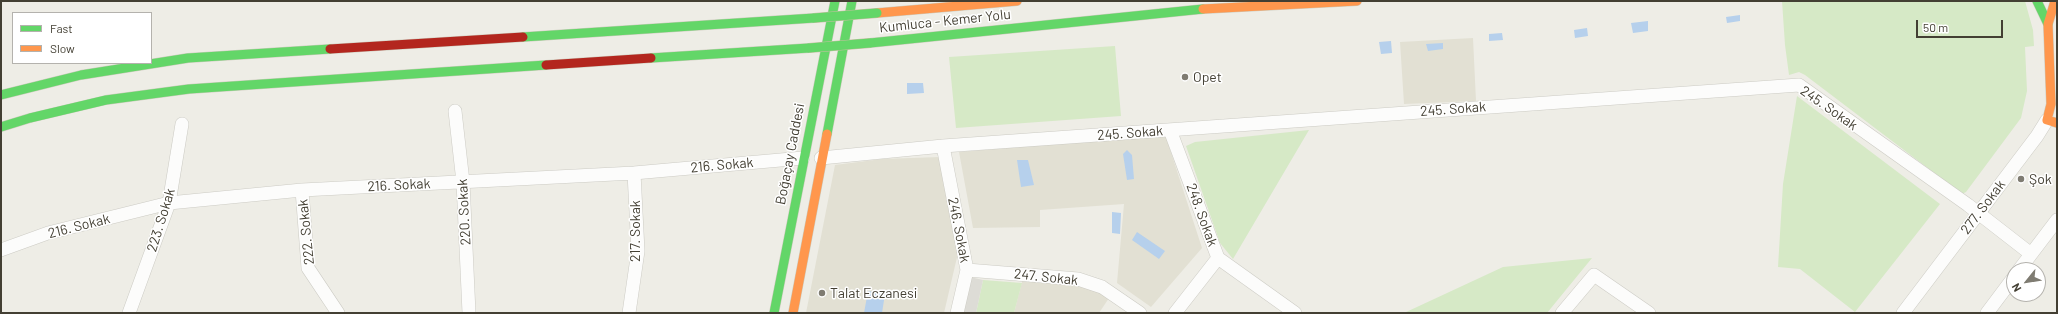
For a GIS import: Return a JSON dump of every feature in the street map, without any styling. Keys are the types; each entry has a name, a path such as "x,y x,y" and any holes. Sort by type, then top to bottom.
{"main road":[{"name":"Boğaçay Caddesi","path":"774,313 803,158 835,1"},
{"path":"793,313 821,158 852,1"},
{"name":"Kumluca - Kemer Yolu","path":"152,64 188,58 814,18 1017,1"},
{"name":"Kumluca - Kemer Yolu","path":"1,127 30,118 106,100 189,89 809,48 1227,6 1357,1"},
{"path":"2037,1 2048,24"},
{"path":"2048,24 2055,1"},
{"name":"277. Sokak","path":"2048,24 2052,121"},
{"name":"Kumluca - Kemer Yolu","path":"1,95 81,75 150,64"}],"street":[{"name":"245. Sokak","path":"821,158 943,146 1799,85 1979,213 2031,254"},
{"name":"220. Sokak","path":"455,111 463,182 468,313"},
{"name":"277. Sokak","path":"1903,313 2037,136 2052,121"},
{"name":"223. Sokak","path":"129,313 169,203 182,124"},
{"name":"248. Sokak","path":"1170,130 1218,258 1175,313"},
{"name":"246. Sokak","path":"943,146 967,270 957,313"},
{"name":"216. Sokak","path":"1,250 48,233 169,203 302,190 634,173 803,158"},
{"name":"217. Sokak","path":"629,313 638,251 634,173"},
{"name":"222. Sokak","path":"302,190 308,268 338,313"},
{"path":"2025,262 2057,220"},
{"path":"1218,258 1295,313"},
{"name":"247. Sokak","path":"967,270 1078,279 1102,287 1140,313"},
{"path":"1562,313 1594,275 1649,313"},
{"path":"1986,313 2006,287"}],"shaded area":[{"path":"1473,38 1476,101 1404,104 1400,42"},
{"path":"1166,137 1202,248 1151,307 1117,283 1124,204 1040,210 1040,227 973,228 959,152 1078,142"},
{"path":"940,157 958,253 944,313 806,313 835,165 882,159"},
{"path":"970,277 983,280 976,313 960,313"},
{"path":"1023,278 1075,282 1099,290 1109,298 1099,313 1014,313"}],"green space":[{"path":"1782,1 2025,1 2033,30 2034,46 2025,47 2027,91 2021,118 1966,192 1962,194 1805,75 1799,72 1789,75"},
{"path":"1115,46 1121,116 956,128 949,57"},
{"path":"1797,96 1940,204 1855,312 1800,269 1778,267 1783,184"},
{"path":"1309,130 1233,259 1220,243 1186,146 1195,142"},
{"path":"1592,258 1547,313 1404,313 1503,267"},
{"path":"983,280 1022,283 1014,313 976,313"}],"water":[{"path":"1740,15 1740,21 1727,23 1726,17"},
{"path":"1648,21 1648,31 1633,33 1631,23"},
{"path":"1587,28 1588,36 1575,38 1574,30"},
{"path":"1502,33 1503,40 1489,41 1489,34"},
{"path":"1391,41 1392,53 1381,54 1379,42"},
{"path":"1443,43 1443,49 1428,51 1426,44"},
{"path":"907,83 923,83 924,93 907,94"},
{"path":"1127,150 1132,155 1134,179 1127,180 1123,154"},
{"path":"1017,160 1028,160 1034,185 1021,187"},
{"path":"1112,212 1121,213 1120,234 1112,233"},
{"path":"1137,232 1165,251 1159,259 1132,240"},
{"path":"868,291 885,294 882,313 864,313"}],"traffic: fast":[{"path":"774,313 835,1"},
{"path":"827,134 852,1"},
{"path":"2037,1 2048,24"},
{"path":"870,43 1203,9"},
{"path":"814,18 877,13"},
{"path":"523,37 814,18"},
{"path":"809,48 870,43"},
{"path":"651,58 809,48"},
{"path":"152,64 188,58 330,49"},
{"path":"1,95 81,75 150,64"},
{"path":"1,127 30,118 106,100 189,89 546,65"}],"traffic: slow":[{"path":"877,13 1017,1"},
{"path":"1203,9 1357,1"},
{"path":"2055,1 2048,24 2051,104 2047,120 2057,123"},
{"path":"793,313 827,134"}],"traffic: jam":[{"path":"330,49 523,37"},
{"path":"546,65 651,58"}],"place":[{"name":"Opet","path":"1185,77"},
{"name":"Şok","path":"2021,179"},
{"name":"Talat Eczanesi","path":"822,293"}]}
